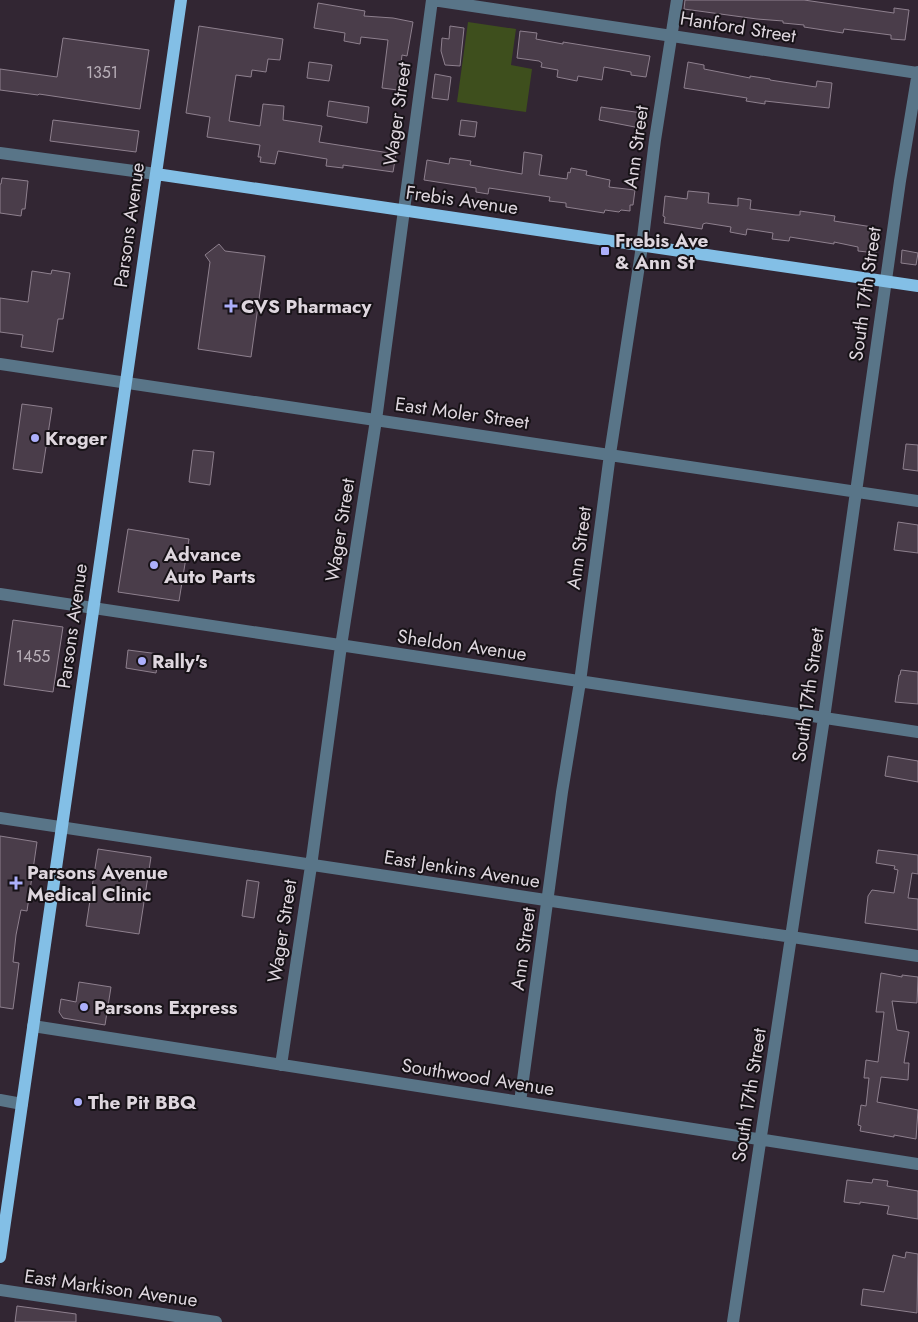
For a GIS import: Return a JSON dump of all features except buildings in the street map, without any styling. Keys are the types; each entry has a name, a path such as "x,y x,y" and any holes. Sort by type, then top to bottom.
{"main road":[{"name":"Parsons Avenue","path":"0,1257 182,0"},
{"name":"Frebis Avenue","path":"156,174 918,286"}],"street":[{"name":"Hanford Street","path":"432,0 918,72"},
{"name":"Wager Street","path":"281,1065 341,646 376,420 432,0"},
{"name":"Ann Street","path":"520,1102 562,792 580,682 610,454 677,0"},
{"name":"South 17th Street","path":"733,1322 792,936 918,72"},
{"name":"Frebis Avenue","path":"0,153 156,174"},
{"name":"East Moler Street","path":"0,364 918,501"},
{"name":"Sheldon Avenue","path":"0,594 918,732"},
{"name":"East Jenkins Avenue","path":"0,818 918,956"},
{"name":"Southwood Avenue","path":"32,1026 761,1138 918,1164"},
{"path":"0,1100 22,1104"},
{"name":"East Markison Avenue","path":"0,1290 216,1322"}],"green space":[{"path":"468,22 516,29 511,65 532,69 526,112 457,102"}],"place":[{"name":"Frebis Ave & Ann St","path":"605,251"},
{"name":"CVS Pharmacy","path":"231,306"},
{"name":"Kroger","path":"35,438"},
{"name":"Advance Auto Parts","path":"154,565"},
{"name":"Rally's","path":"142,661"},
{"name":"Parsons Avenue Medical Clinic","path":"16,883"},
{"name":"Parsons Express","path":"84,1007"},
{"name":"The Pit BBQ","path":"78,1102"}]}
